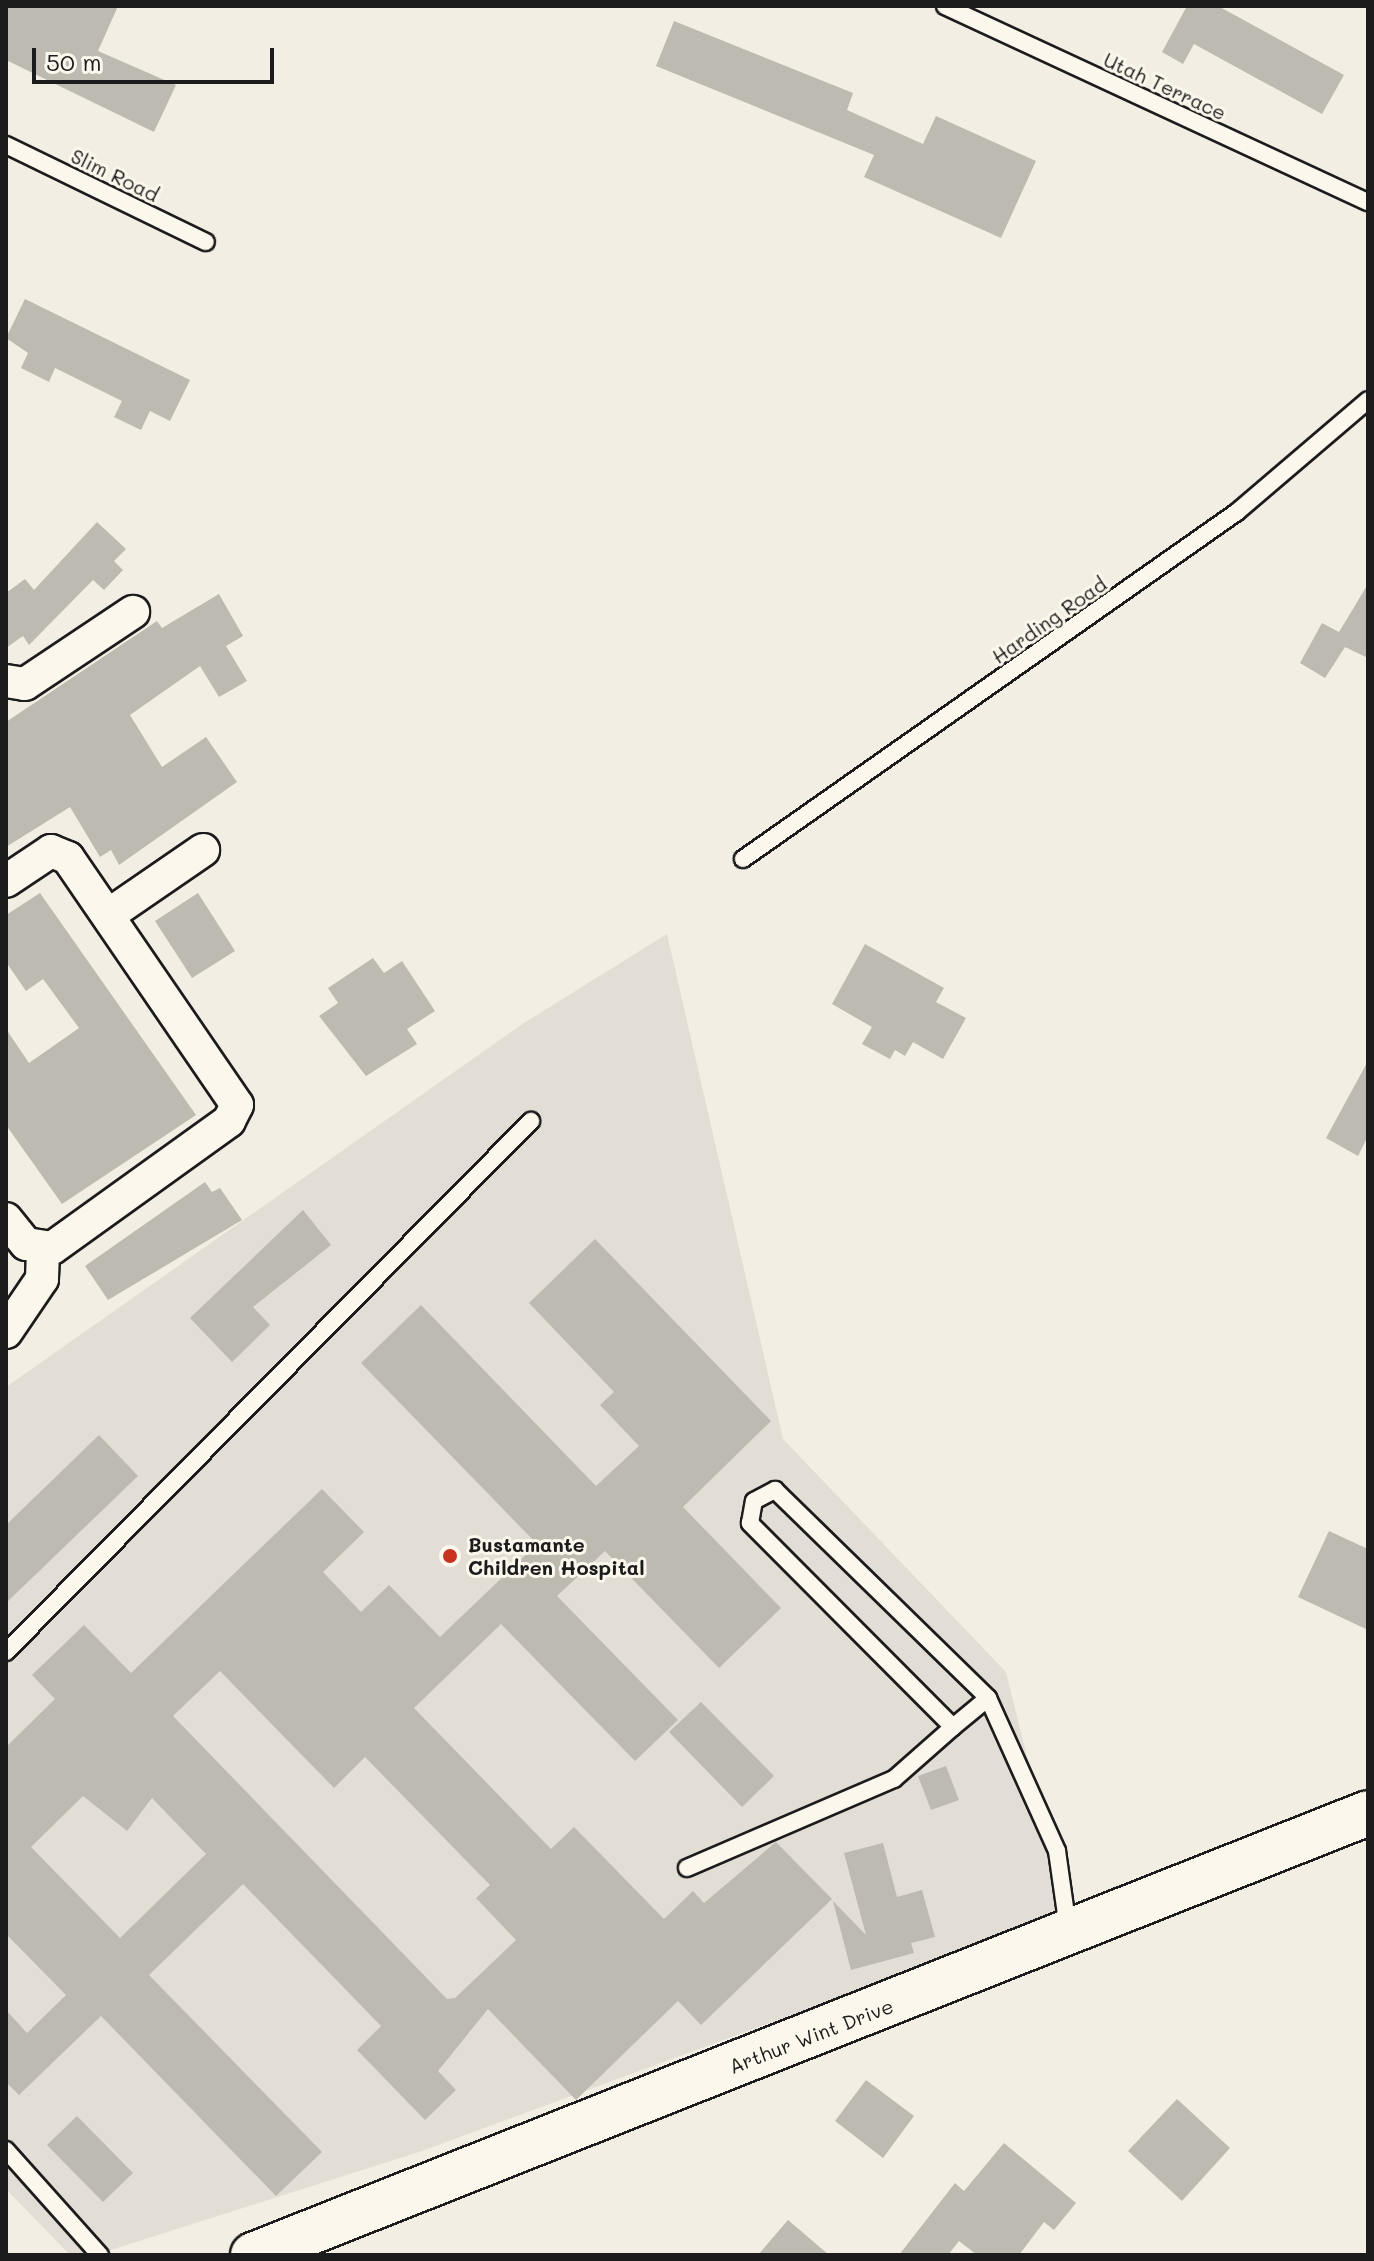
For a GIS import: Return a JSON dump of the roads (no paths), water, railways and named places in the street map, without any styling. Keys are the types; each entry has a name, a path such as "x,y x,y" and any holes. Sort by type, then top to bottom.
{"main road":[{"name":"Arthur Wint Drive","path":"253,2255 307,2247 1368,1813"}],"street":[{"path":"6,681 25,684 133,612"},
{"path":"110,914 203,850"},
{"path":"6,881 58,852 110,914 233,1094 235,1112 43,1250"},
{"path":"6,1219 26,1244 43,1250"},
{"path":"6,1332 42,1279 43,1250"}],"lane":[{"name":"Utah Terrace","path":"945,6 1368,202"},
{"name":"Slim Road","path":"6,145 206,242"},
{"name":"Harding Road","path":"743,859 1237,512 1368,400"},
{"path":"6,1652 531,1121"},
{"path":"953,1727 774,1552 750,1523 754,1501 775,1490 797,1506 988,1698 1057,1851 1066,1914 1043,1945"},
{"path":"687,1868 894,1779 988,1698"},
{"path":"6,2150 100,2255"}],"place":[{"name":"Bustamante Children Hospital","path":"450,1556"}]}
